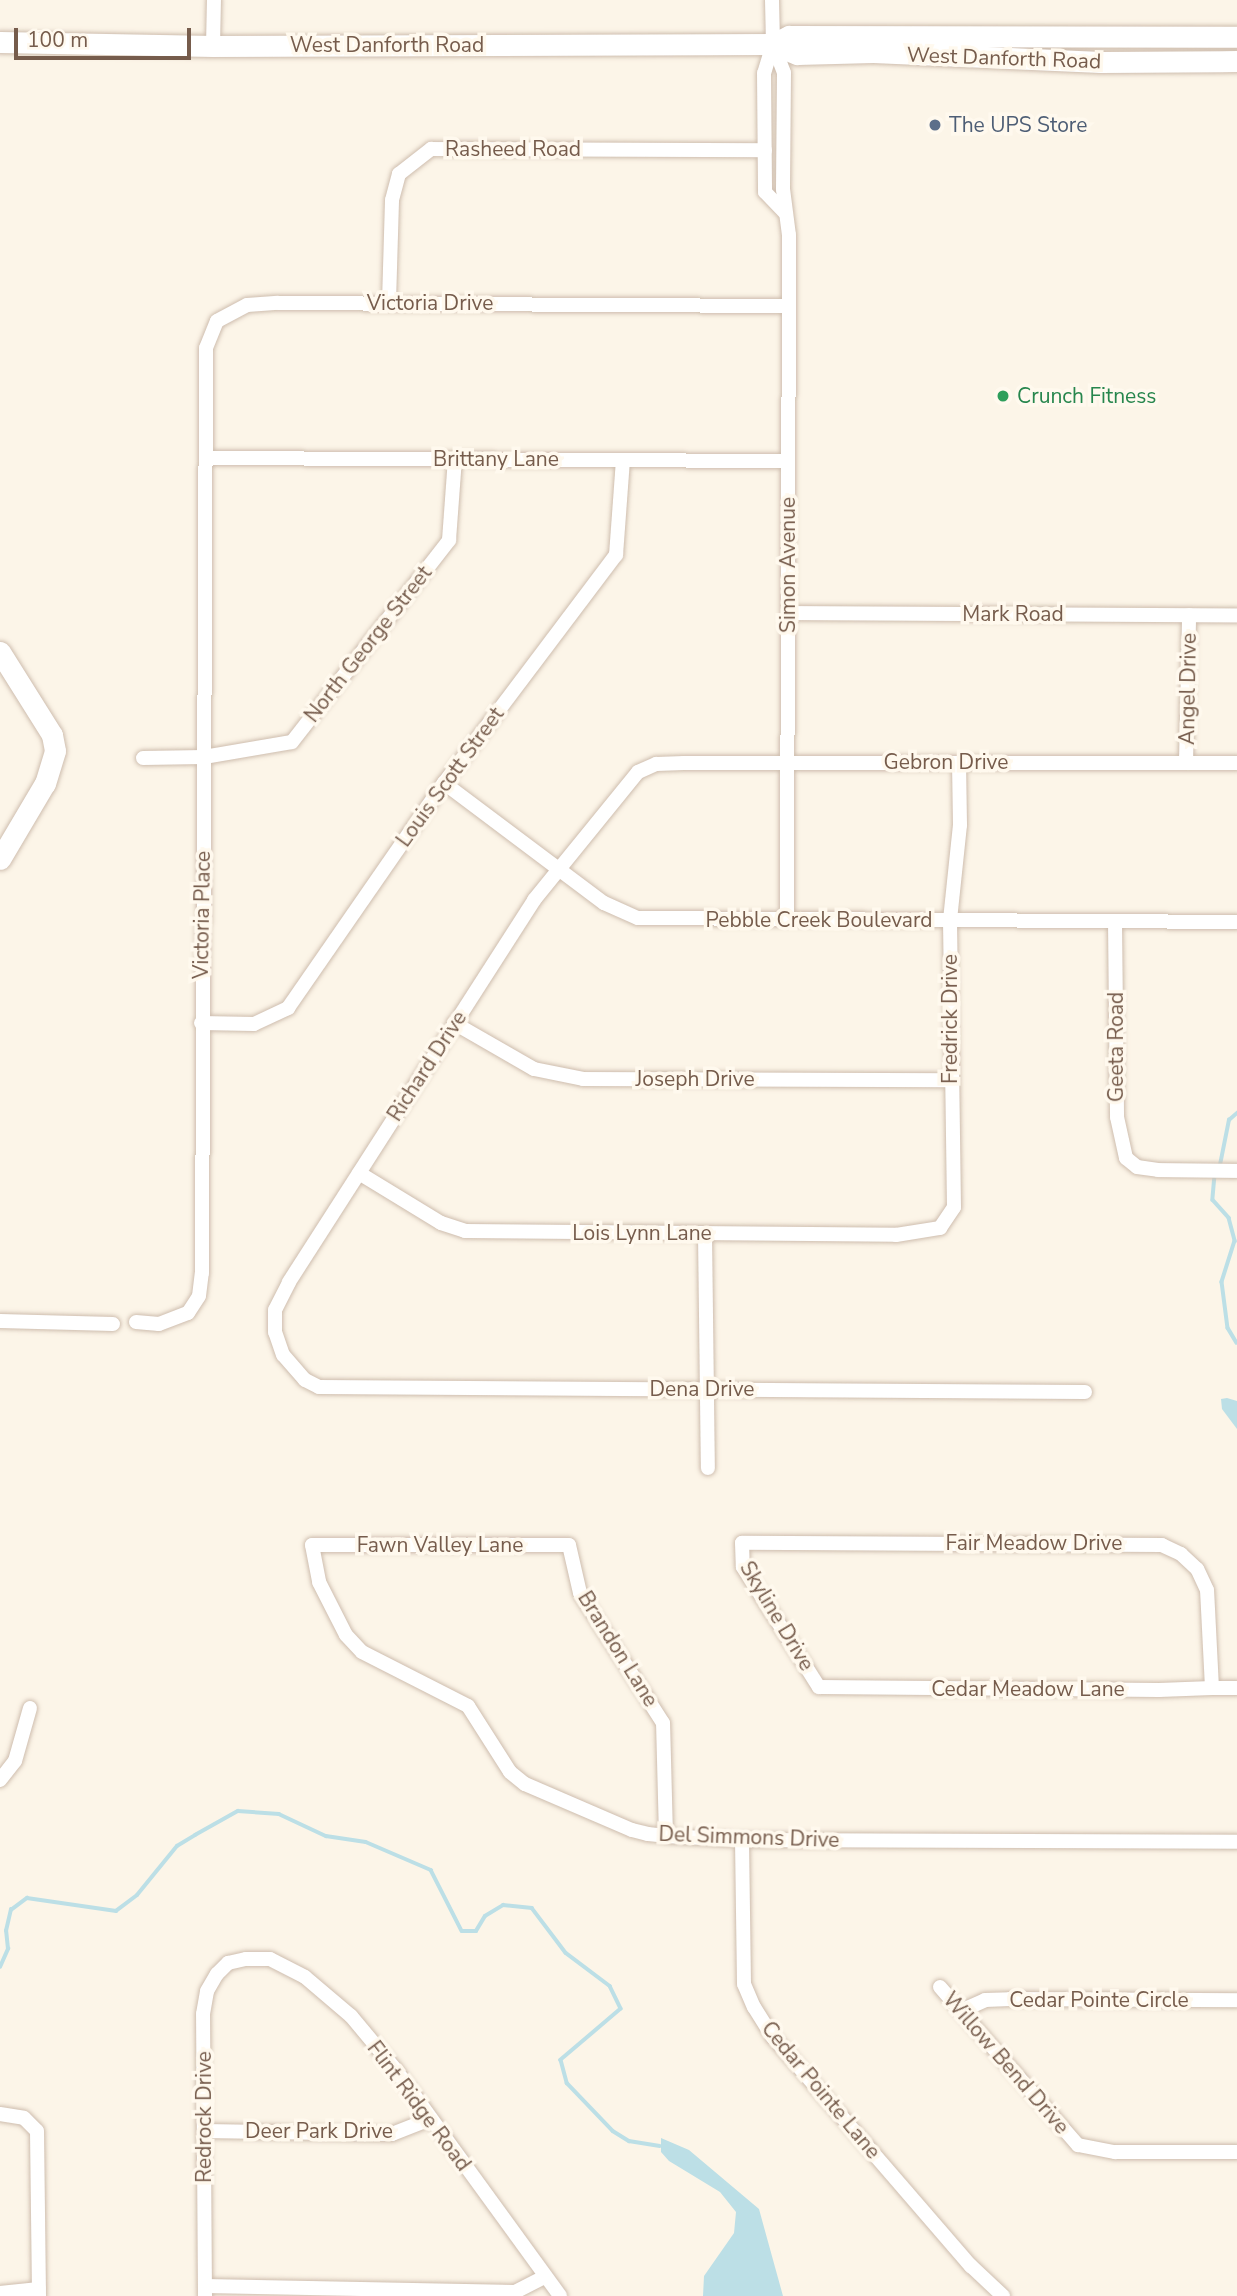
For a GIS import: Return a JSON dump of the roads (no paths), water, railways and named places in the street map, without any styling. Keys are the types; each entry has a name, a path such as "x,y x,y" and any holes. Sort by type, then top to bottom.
{"main road":[{"name":"West Danforth Road","path":"773,44 789,36 1237,37"},
{"name":"West Danforth Road","path":"0,41 213,46 773,44 797,54 873,52 1101,62 1237,61"},
{"path":"0,652 52,735 55,751 51,772 0,859"}],"street":[{"path":"213,46 214,0"},
{"path":"772,0 773,44 764,73 765,192 784,212"},
{"name":"Simon Avenue","path":"773,44 784,73 784,212 789,306 787,919"},
{"name":"Rasheed Road","path":"389,302 392,200 399,174 431,149 765,150"},
{"name":"Victoria Drive","path":"206,458 206,348 216,321 247,305 389,302 789,306"},
{"name":"Brittany Lane","path":"206,458 787,461"},
{"name":"Victoria Place","path":"136,1322 177,1320 199,1296 206,458"},
{"name":"North George Street","path":"143,758 204,757 292,742 449,540 455,458"},
{"name":"Louis Scott Street","path":"201,1023 254,1024 288,1008 444,783 616,555 623,460"},
{"name":"Mark Road","path":"788,613 1237,615"},
{"name":"Angel Drive","path":"1186,762 1189,615"},
{"name":"Gebron Drive","path":"656,764 787,761 1237,763"},
{"name":"Fredrick Drive","path":"940,1228 954,1207 950,1080 950,920 960,825 959,762"},
{"name":"Richard Drive","path":"319,1387 305,1380 283,1355 275,1332 275,1310 359,1173 534,900 563,870 626,784 656,764"},
{"name":"Pebble Creek Boulevard","path":"444,783 604,903 638,918 1237,922"},
{"name":"Geeta Road","path":"1115,920 1117,1117 1126,1158 1137,1167 1237,1171"},
{"name":"Joseph Drive","path":"454,1023 534,1069 583,1079 950,1080"},
{"name":"Lois Lynn Lane","path":"359,1173 441,1223 465,1231 896,1235 940,1228"},
{"path":"705,1233 708,1468"},
{"path":"0,1321 113,1324"},
{"name":"Dena Drive","path":"319,1387 1085,1392"},
{"name":"Skyline Drive","path":"741,1543 743,1567 820,1687"},
{"name":"Fair Meadow Drive","path":"741,1543 1162,1545 1181,1554 1197,1569 1207,1590 1212,1688"},
{"name":"Fawn Valley Lane","path":"312,1545 569,1545"},
{"name":"Del Simmons Drive","path":"312,1545 318,1582 346,1635 362,1652 468,1706 510,1772 525,1784 632,1830 666,1836 741,1840 1237,1842"},
{"name":"Brandon Lane","path":"569,1545 580,1593 663,1723 666,1836"},
{"name":"Cedar Meadow Lane","path":"820,1687 1237,1688"},
{"path":"0,1780 15,1760 30,1708"},
{"name":"Cedar Pointe Lane","path":"741,1840 744,1984 754,2007 773,2037 971,2266 1003,2296"},
{"name":"Flint Ridge Road","path":"246,1959 270,1959 305,1977 351,2017 430,2119 559,2296"},
{"name":"Redrock Drive","path":"205,2291 207,1991 228,1963 246,1959"},
{"name":"Willow Bend Drive","path":"940,1987 963,2010 1078,2145 1115,2152 1237,2152"},
{"name":"Cedar Pointe Circle","path":"963,2010 985,2000 1010,1999 1237,2000"},
{"path":"0,2114 24,2118 37,2131 39,2293 0,2293"},
{"name":"Deer Park Drive","path":"204,2131 392,2134 430,2119"},
{"path":"205,2291 515,2292 545,2277"}],"water":[{"path":"1221,1399 1237,1401 1237,1429 1222,1409"},
{"path":"661,2138 689,2150 759,2209 783,2296 703,2296 704,2276 734,2233 736,2212 720,2192 669,2161 661,2152"}],"waterway":[{"path":"1220,1165 1229,1120 1237,1113"},
{"path":"1215,1175 1213,1200 1229,1218 1235,1241 1222,1282 1228,1328 1237,1343"},
{"path":"0,1967 8,1949 6,1931 11,1910 27,1898 116,1911 137,1895 177,1846 195,1835 238,1811 279,1814 326,1836 366,1842 431,1870 462,1931 476,1931 485,1916 503,1905 532,1908 566,1953 610,1986 621,2009 561,2060 567,2083 613,2131 629,2141 660,2146"}],"place":[{"name":"The UPS Store","path":"935,125"},
{"name":"Crunch Fitness","path":"1003,396"}]}
